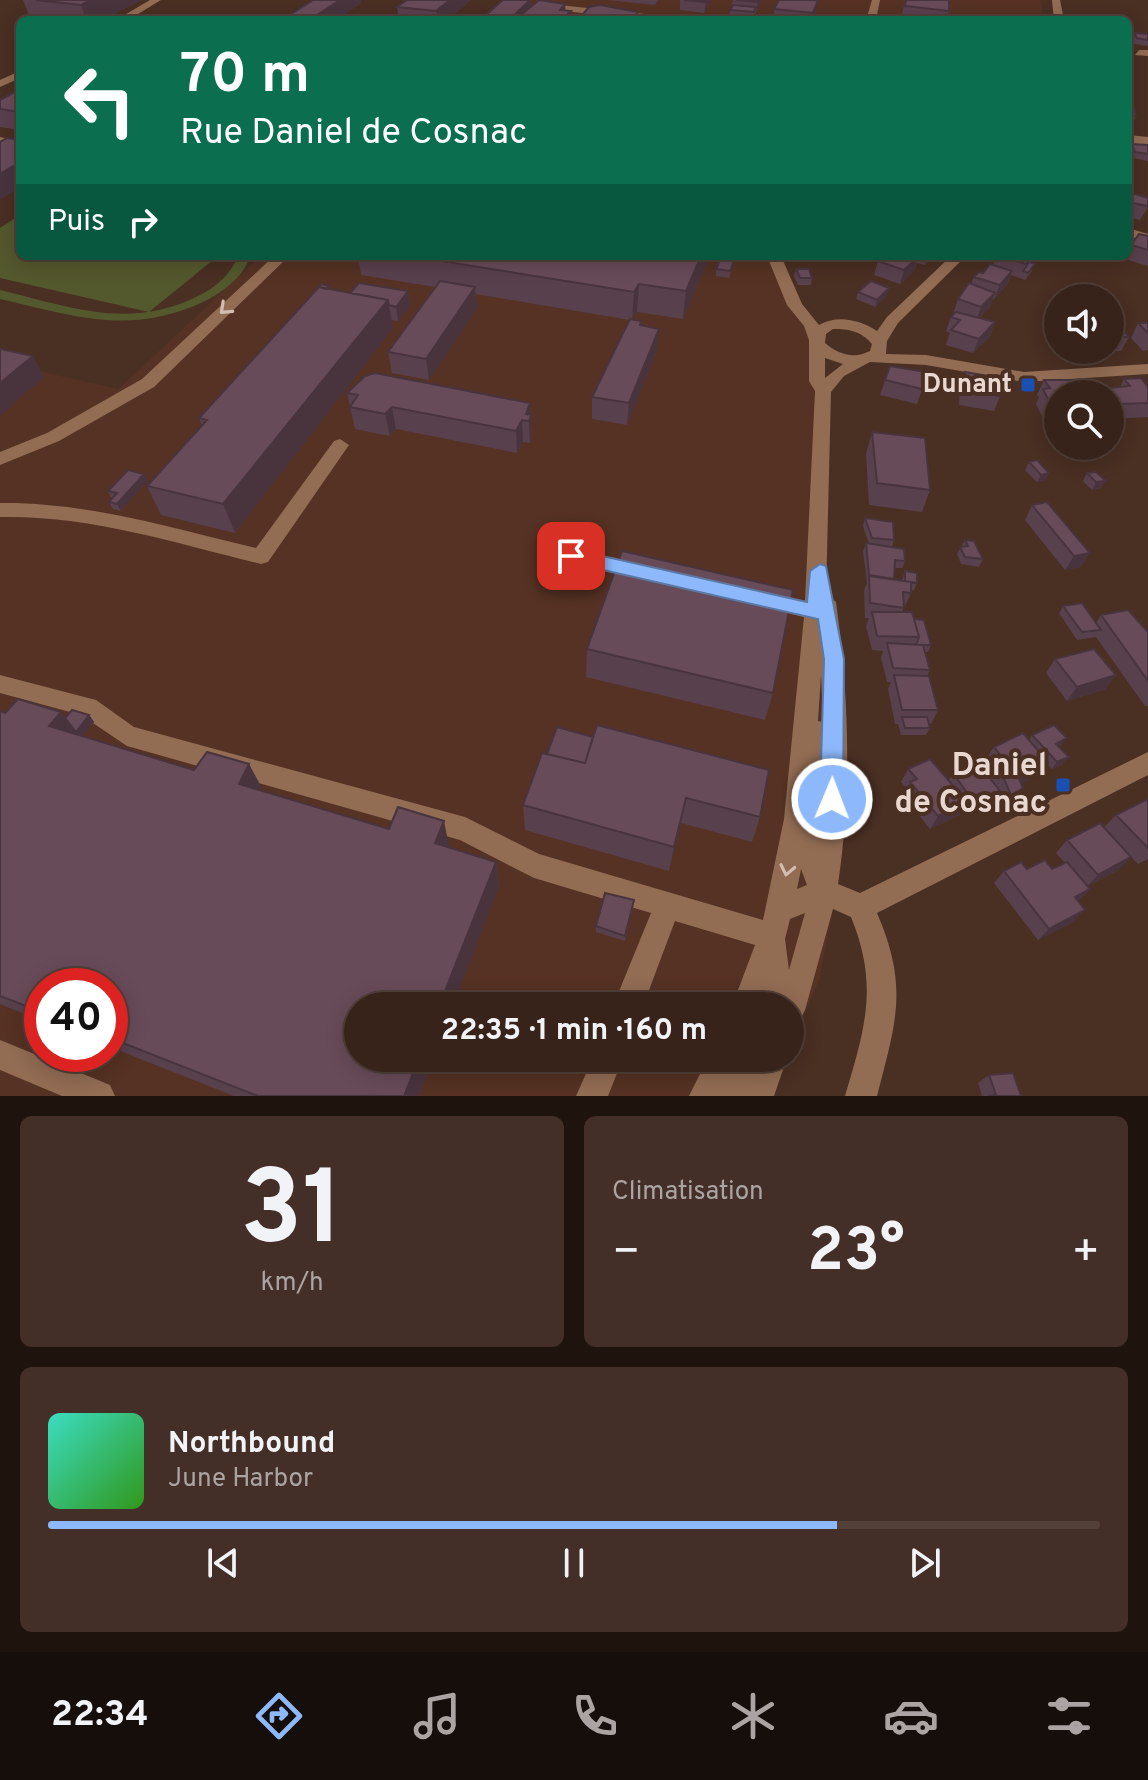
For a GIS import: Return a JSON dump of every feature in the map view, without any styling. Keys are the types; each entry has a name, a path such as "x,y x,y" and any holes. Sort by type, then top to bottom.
{"street":[{"path":"128,16 157,0"},
{"path":"520,4 636,16"},
{"path":"833,16 837,5"},
{"path":"0,459 94,416 148,383 278,260"},
{"path":"752,992 775,923 799,818 820,571 823,391 817,381 816,341 811,325 795,305 776,260"},
{"path":"823,391 838,373 873,350 892,320 955,260"},
{"path":"795,305 870,332 873,350"},
{"path":"816,341 824,327 892,320"},
{"path":"816,341 831,356 873,350 1024,377 1148,369"},
{"path":"0,510 33,509 111,522 261,557 340,445"},
{"path":"571,556 663,577"},
{"path":"795,992 823,892 831,828 834,659 820,571"},
{"path":"739,594 816,612"},
{"path":"813,653 823,685 809,854 823,892 861,907 880,952 886,986 883,1012 861,1096"},
{"path":"0,684 88,707 127,736 465,829 534,865 668,904 775,923 823,892"},
{"path":"861,907 1148,763"},
{"path":"633,992 668,904"},
{"path":"775,923 775,992"},
{"path":"0,1055 99,1096"},
{"path":"592,1096 602,1072"},
{"path":"705,1096 717,1072"},
{"path":"734,1096 743,1072"},
{"path":"758,1096 767,1072"}],"shaded area":[{"path":"512,0 1040,0 1043,16 494,16"},
{"path":"257,260 778,260 811,338 842,865 819,981 804,1015 804,992 344,992 344,1072 779,1072 768,1096 0,1096 0,362 118,389"}],"green space":[{"path":"16,218 16,260 213,260 149,312 0,278 0,228"},
{"path":"248,260 243,271 225,289 203,302 151,318 102,320 0,299 0,290 76,309 125,314 149,312 174,306 206,292 228,274 235,262"}],"building":[{"path":"36,0 91,0 81,5"},
{"path":"313,0 340,0 316,16 289,16"},
{"path":"407,0 450,0 436,11 397,7"},
{"path":"503,0 530,0 513,16 484,16"},
{"path":"539,0 565,4 560,10 571,11 565,16 520,16"},
{"path":"779,0 818,0 813,13 774,9"},
{"path":"906,0 949,0 949,11 905,6"},
{"path":"600,5 638,12 635,16 581,16 589,7"},
{"path":"733,5 756,7 754,12 730,10"},
{"path":"1134,33 1148,34 1148,40 1137,38"},
{"path":"16,91 16,111 0,109 0,100"},
{"path":"7,138 16,139 16,164 0,174 0,142"},
{"path":"1132,144 1148,145 1148,154 1135,152"},
{"path":"1132,193 1148,198 1147,206 1132,203"},
{"path":"1139,234 1148,236 1148,250 1132,244"},
{"path":"435,260 699,260 686,291 639,284 634,292"},
{"path":"720,260 734,261 730,271 716,269"},
{"path":"879,260 915,260 904,270"},
{"path":"1029,262 1035,264 1028,273 1023,271"},
{"path":"990,264 1012,271 1000,285 974,277 979,272 983,273"},
{"path":"796,269 809,269 812,278 800,278"},
{"path":"440,281 475,287 426,359 388,352"},
{"path":"871,281 889,288 877,300 858,292"},
{"path":"359,283 408,291 396,307 389,305 388,300 350,293"},
{"path":"969,283 995,293 981,307 958,299"},
{"path":"319,287 388,300 223,504 147,486 207,420 199,418"},
{"path":"956,312 995,322 979,339 951,330 960,320 951,317"},
{"path":"630,319 641,321 640,325 659,329 629,403 592,397"},
{"path":"1138,323 1148,323 1148,333"},
{"path":"0,349 33,356 0,383"},
{"path":"890,366 926,372 922,389 885,380"},
{"path":"965,372 1000,378 1000,396 964,390"},
{"path":"375,373 530,403 526,414 531,415 529,421 522,420 516,431 392,407 385,414 350,407 358,395 347,393 365,376"},
{"path":"1141,378 1148,387 1148,403 1124,404 1124,387 1130,386 1124,379"},
{"path":"872,432 925,438 930,490 877,483"},
{"path":"1037,460 1049,473 1041,475 1029,462"},
{"path":"128,470 144,474 117,504 109,502 117,493 108,491"},
{"path":"1096,472 1106,481 1096,482 1087,473"},
{"path":"1047,502 1090,553 1074,556 1032,505"},
{"path":"865,518 893,522 894,540 872,538"},
{"path":"965,540 974,541 983,559 965,557 960,547 968,546"},
{"path":"866,543 904,549 905,561 895,560 894,579 869,575"},
{"path":"622,551 793,590 773,693 587,649"},
{"path":"905,571 917,573 917,583 905,581"},
{"path":"869,576 911,582 911,593 903,592 904,608 870,603"},
{"path":"1082,603 1101,630 1082,632 1063,606"},
{"path":"1128,610 1148,632 1148,681 1101,615"},
{"path":"872,612 912,612 919,637 877,636"},
{"path":"914,619 924,620 931,645 916,645 919,637"},
{"path":"887,643 923,645 930,670 893,668"},
{"path":"1094,649 1116,675 1077,687 1055,659"},
{"path":"894,675 929,676 938,710 902,710"},
{"path":"18,699 61,712 49,726 194,770 207,752 249,764 239,784 389,829 398,807 444,821 435,843 496,862 445,992 344,992 344,1072 413,1072 404,1096 258,1096 128,1045 128,968 24,968 24,1005 0,996 0,711 5,713"},
{"path":"72,710 89,715 76,732 65,718"},
{"path":"902,717 927,717 930,728 905,728"},
{"path":"597,725 769,770 760,817 686,798 674,847 523,805 542,753 585,763"},
{"path":"1054,725 1067,738 1056,744 1069,757 1057,762 1032,735"},
{"path":"557,727 593,737 585,763 547,754"},
{"path":"1023,733 1048,762 1018,776 1023,788 1011,795 996,760 1002,757 994,747"},
{"path":"930,759 967,802 938,816 910,782 917,779 908,769"},
{"path":"978,763 1000,791 973,801 953,773"},
{"path":"1148,799 1148,848 1116,815"},
{"path":"1100,823 1131,857 1098,875 1067,840"},
{"path":"1045,860 1052,869 1067,862 1090,889 1075,897 1085,910 1049,929 1004,871 1021,862 1027,869"},
{"path":"605,893 634,900 625,936 596,926"},
{"path":"1013,1073 1021,1096 988,1096 996,1095 989,1075"}],"place":[{"name":"Dunant","path":"1028,385"},
{"name":"Daniel de Cosnac","path":"1063,785"}],"route":[{"path":"571,556 816,612 820,571 834,659 832,799"}]}
